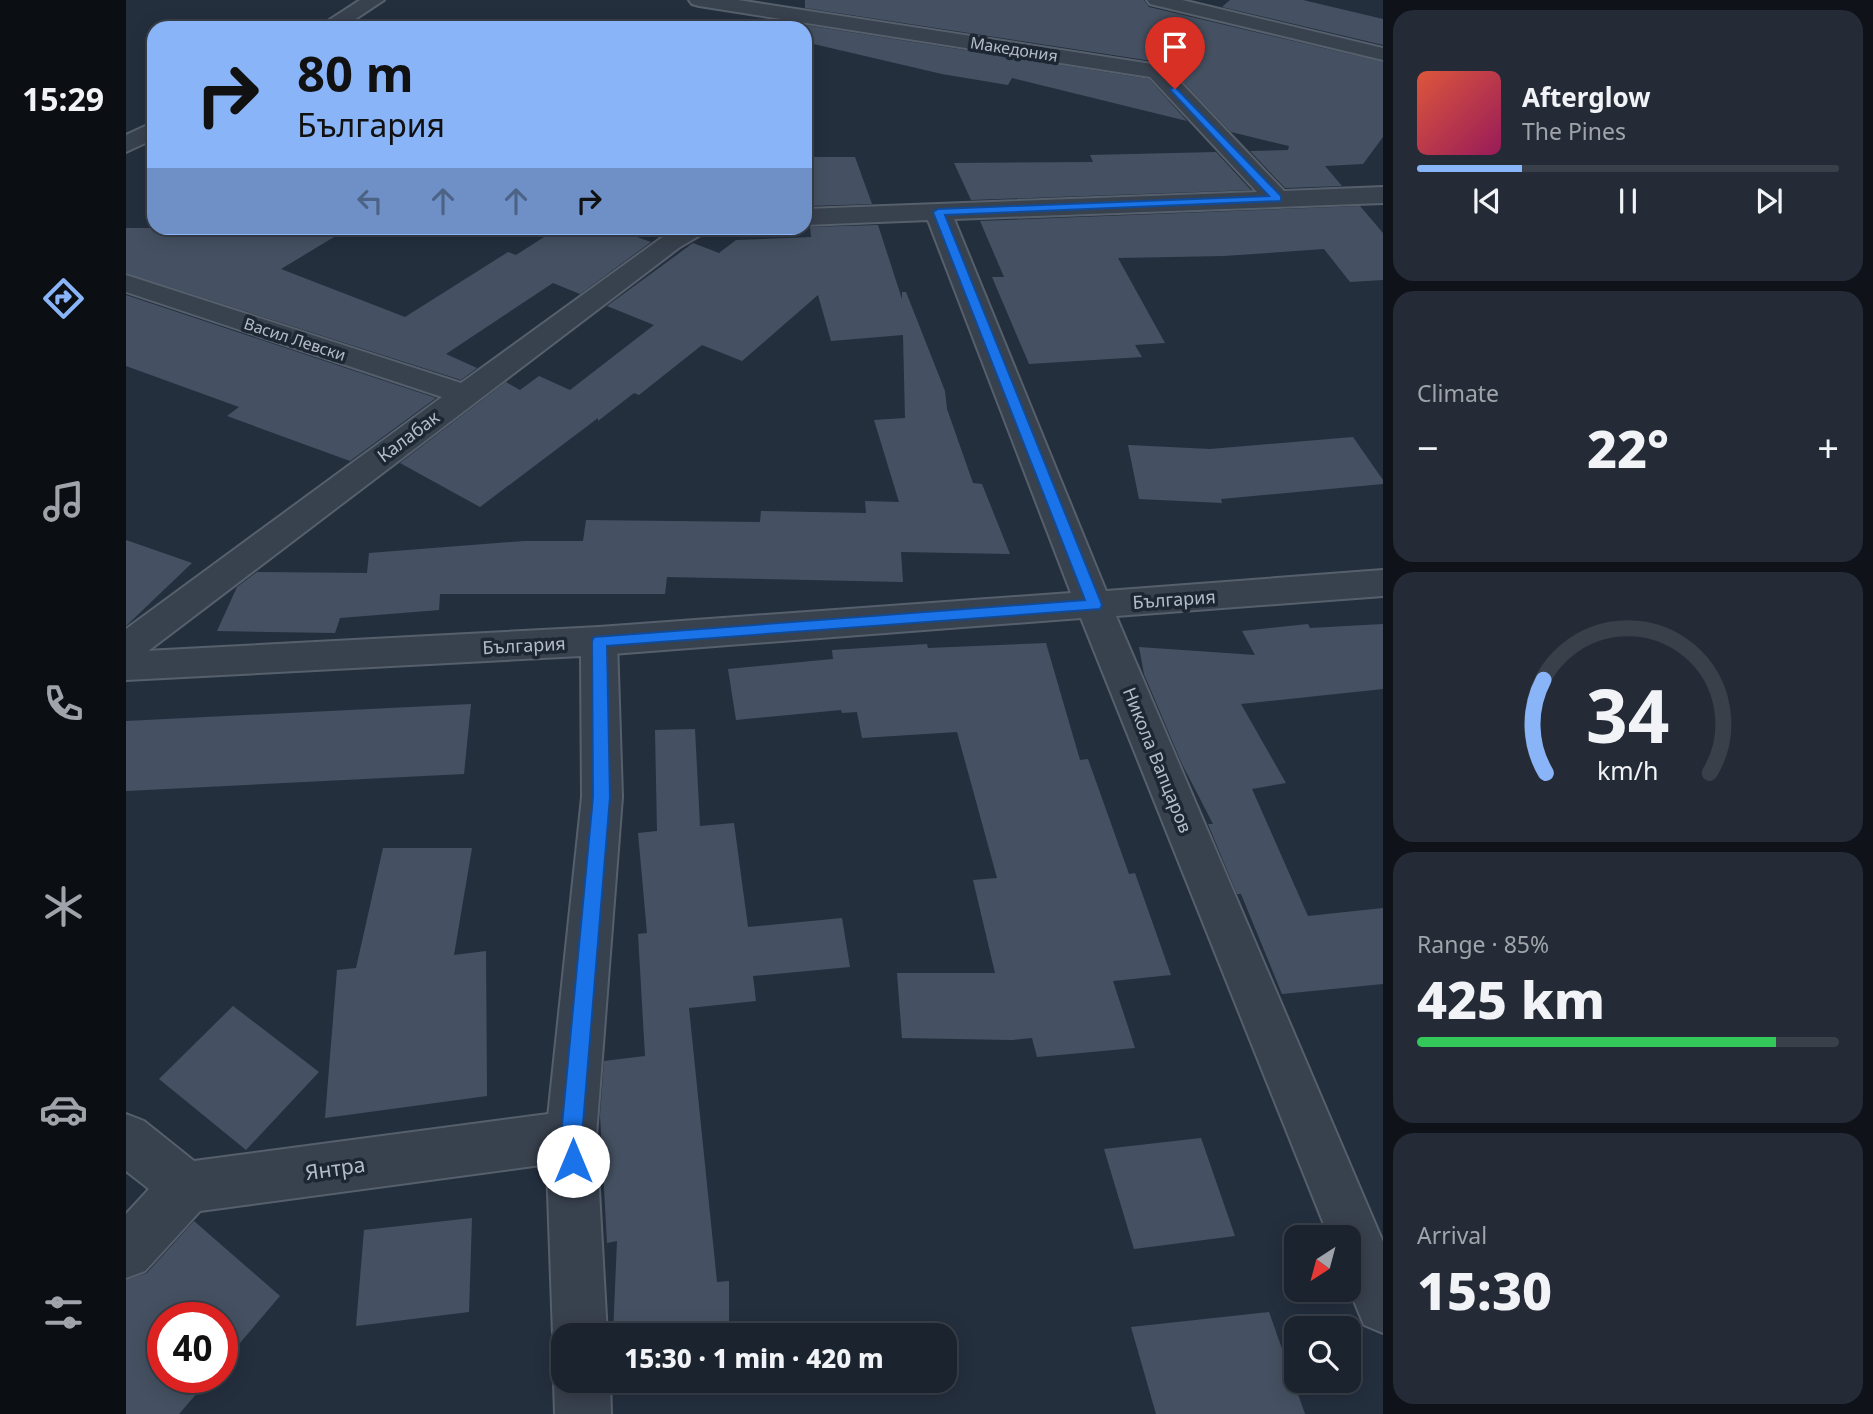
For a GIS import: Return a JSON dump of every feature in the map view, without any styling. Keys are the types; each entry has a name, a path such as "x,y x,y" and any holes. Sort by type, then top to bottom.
{"street":[{"path":"339,21 374,0"},
{"name":"Македония","path":"699,0 751,12 1157,71 1277,199"},
{"path":"1157,0 1383,54"},
{"path":"126,145 147,133"},
{"path":"812,217 1383,195"},
{"name":"Никола Вапцаров","path":"938,212 1094,605 1379,1288"},
{"name":"Калабак","path":"126,648 681,235"},
{"name":"Васил Левски","path":"126,284 465,394"},
{"name":"България","path":"126,666 599,641 1383,583"},
{"path":"580,1323 572,1136 601,797 599,641"},
{"name":"Янтра","path":"187,1187 572,1136"},
{"path":"126,1139 187,1187 126,1252"},
{"path":"582,1393 583,1414"}],"building":[{"path":"805,0 1144,0 1149,7 1383,62 1383,137 1363,164 1325,166 1342,186 1285,188 1250,151 1288,150 1289,146 1231,132 1165,63 805,8"},
{"path":"1230,0 1303,0 1383,19 1383,45 1222,7"},
{"path":"812,26 1149,79 1187,121 1012,78 1008,85 942,74 812,44"},
{"path":"1216,152 1251,190 971,200 954,163 1093,162 1090,155"},
{"path":"812,157 855,157 872,204 812,206"},
{"path":"1360,206 1383,233 1383,280 1350,282 1324,249 1224,256 1118,258 1165,343 1135,345 1142,357 1029,364 992,277 1004,277 980,221"},
{"path":"878,225 902,299 902,292 906,292 945,391 947,409 973,483 982,484 1010,554 901,552 903,582 667,577 665,594 440,594 439,610 340,618 335,633 217,631 237,587 257,572 367,573 369,553 524,541 583,541 586,520 760,522 761,511 866,513 865,501 899,502 874,420 905,418 903,335 831,341 818,295 742,361 702,345 639,395 634,393 598,421 598,418 480,507 400,463 506,382 520,390 539,376 570,390 654,325 607,306 693,243 719,253 736,240 811,237 812,227"},
{"path":"126,228 147,228 147,235 337,235 281,269 405,317 508,252 516,255 547,235 632,235 651,242 580,294 553,283 446,354 477,368 461,380 126,273"},
{"path":"126,295 436,398 350,461 227,416 239,407 126,366"},
{"path":"1353,437 1383,480 1383,484 1221,499 1222,503 1139,499 1128,445 1210,449"},
{"path":"126,540 192,563 126,626"},
{"path":"1308,624 1310,628 1383,624 1383,689 1241,704 1286,783 1252,789 1308,916 1383,908 1383,984 1282,994 1241,894 1237,894 1208,824 1213,824 1182,764 1144,674 1139,647 1255,655 1242,631"},
{"path":"1046,643 1080,760 1088,759 1129,874 1135,873 1171,975 1113,981 1135,1048 1037,1057 1032,1038 902,1038 897,973 995,973 973,880 997,878 957,732 862,738 857,712 842,713 841,710 736,720 728,669 833,659 832,650 927,644 928,648"},
{"path":"471,704 464,774 126,791 126,721"},
{"path":"695,729 700,826 734,823 748,927 842,918 850,967 753,976 756,1001 689,1008 717,1282 729,1281 729,1323 614,1323 617,1241 607,1243 600,1115 604,1061 645,1056 638,934 647,933 638,833 657,831 655,730"},
{"path":"383,848 472,848 454,955 486,951 487,1096 325,1118 337,970 356,968"},
{"path":"233,1006 319,1072 246,1150 159,1079"},
{"path":"1201,1138 1235,1236 1134,1249 1104,1149"},
{"path":"472,1218 469,1312 356,1326 364,1230"},
{"path":"194,1221 280,1296 238,1345 238,1302 147,1302 147,1393 197,1393 179,1414 126,1414 126,1280 147,1273"},
{"path":"1269,1312 1284,1354 1284,1393 1298,1393 1305,1414 1156,1414 1131,1327"}],"route":[{"path":"573,1161 572,1136 601,797 599,641 1094,605 938,212 1277,199 1175,89"}]}
